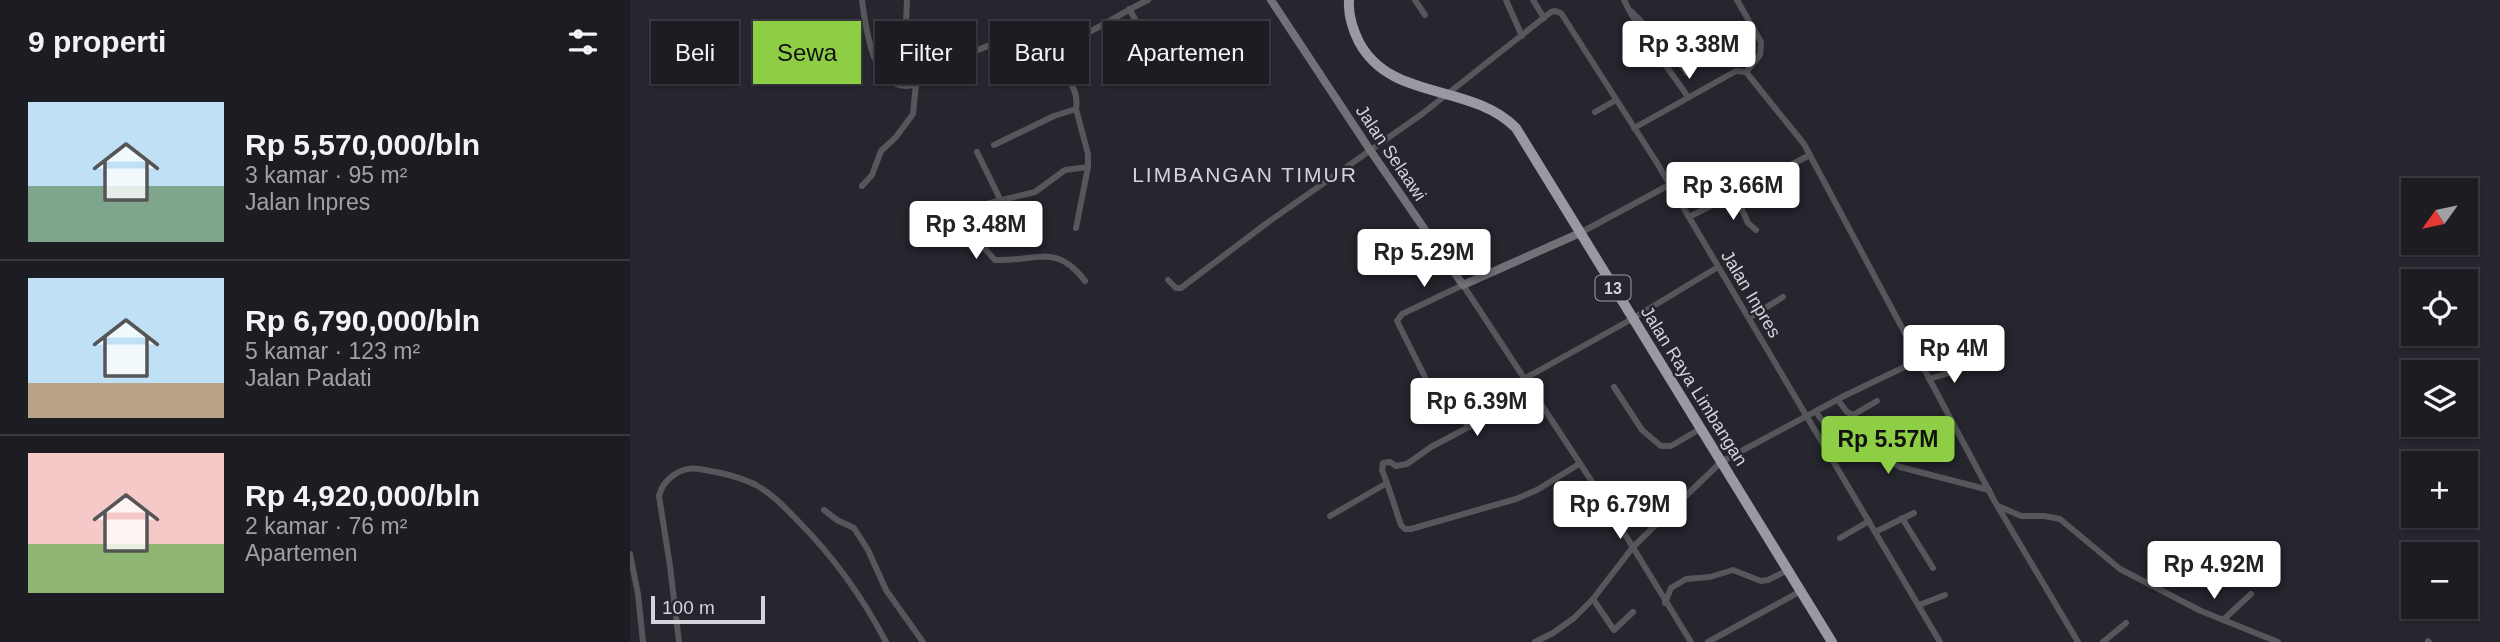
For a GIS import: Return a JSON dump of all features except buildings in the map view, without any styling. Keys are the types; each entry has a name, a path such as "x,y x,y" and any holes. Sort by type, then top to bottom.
{"highway":[{"name":"Jalan Raya Limbangan","path":"1349,0 1350,20 1355,35 1366,55 1378,68 1400,80 1492,109 1516,128 1832,642"}],"street":[{"path":"862,0 869,44 875,61"},
{"path":"906,21 907,0"},
{"path":"1089,30 1148,0"},
{"name":"Jalan Selaawi","path":"1271,0 1370,150 1464,285"},
{"path":"1415,0 1425,15"},
{"path":"1506,0 1522,36"},
{"path":"1168,280 1176,288 1181,288 1448,94 1544,18 1533,0"},
{"path":"1625,0 1648,44 1688,97"},
{"path":"1737,0 1761,42 1760,55 1746,72"},
{"path":"1129,9 1136,21"},
{"name":"Jalan Inpres","path":"1544,18 1555,11 1561,13 1634,128 1689,216 1940,642"},
{"path":"1629,11 1669,50 1687,73"},
{"path":"1634,128 1736,71 1746,72 1794,130 1810,155 1996,504 2078,642"},
{"path":"862,186 872,175 880,151 896,137 913,114 916,84 902,84"},
{"path":"1071,84 1088,154 1076,228"},
{"path":"1595,112 1616,100"},
{"path":"995,145 1076,108"},
{"path":"977,152 1001,201"},
{"path":"1689,216 1810,155"},
{"path":"1085,281 1073,265 1062,259 1047,257 999,261 989,256 976,239 967,212 970,208 1040,190 1065,170 1088,167"},
{"path":"1469,428 1439,385 1427,381 1398,324 1398,317 1580,233 1669,185"},
{"path":"1734,192 1748,223 1756,230"},
{"path":"1524,379 1718,267"},
{"path":"1464,285 1691,642"},
{"path":"1749,318 1783,297"},
{"path":"1535,642 1563,627 1593,599 1633,547 1721,462 1919,360"},
{"path":"1929,379 1949,373 1966,363"},
{"path":"1614,387 1642,430 1661,446 1671,446 1700,429"},
{"path":"1533,393 1431,447 1407,464 1398,466 1390,462 1383,463 1382,470 1401,524 1408,529 1516,499 1537,490 1579,464"},
{"path":"1838,400 1847,412 1853,415 1877,401"},
{"path":"1816,412 1832,434 1865,447 1900,467 1990,492"},
{"path":"679,642 659,496 662,485 668,479 692,468 744,480 779,502 818,540 840,567 886,642"},
{"path":"1330,516 1387,483"},
{"path":"1996,504 2021,516 2060,519 2120,569 2223,620 2278,642"},
{"path":"824,510 854,528 868,550 886,590 923,642"},
{"path":"1875,532 1914,513"},
{"path":"1902,519 1933,568"},
{"path":"1840,538 1869,522"},
{"path":"630,554 643,642"},
{"path":"1665,603 1671,588 1686,579 1710,577 1734,570 1761,581 1788,570"},
{"path":"1708,642 1801,591"},
{"path":"2223,620 2251,594"},
{"path":"1919,605 1945,595"},
{"path":"1593,599 1614,630 1633,612"},
{"path":"2103,642 2126,623"},
{"path":"2254,642 2259,635"}],"district":[{"name":"LIMBANGAN TIMUR","path":"1245,175"}]}
